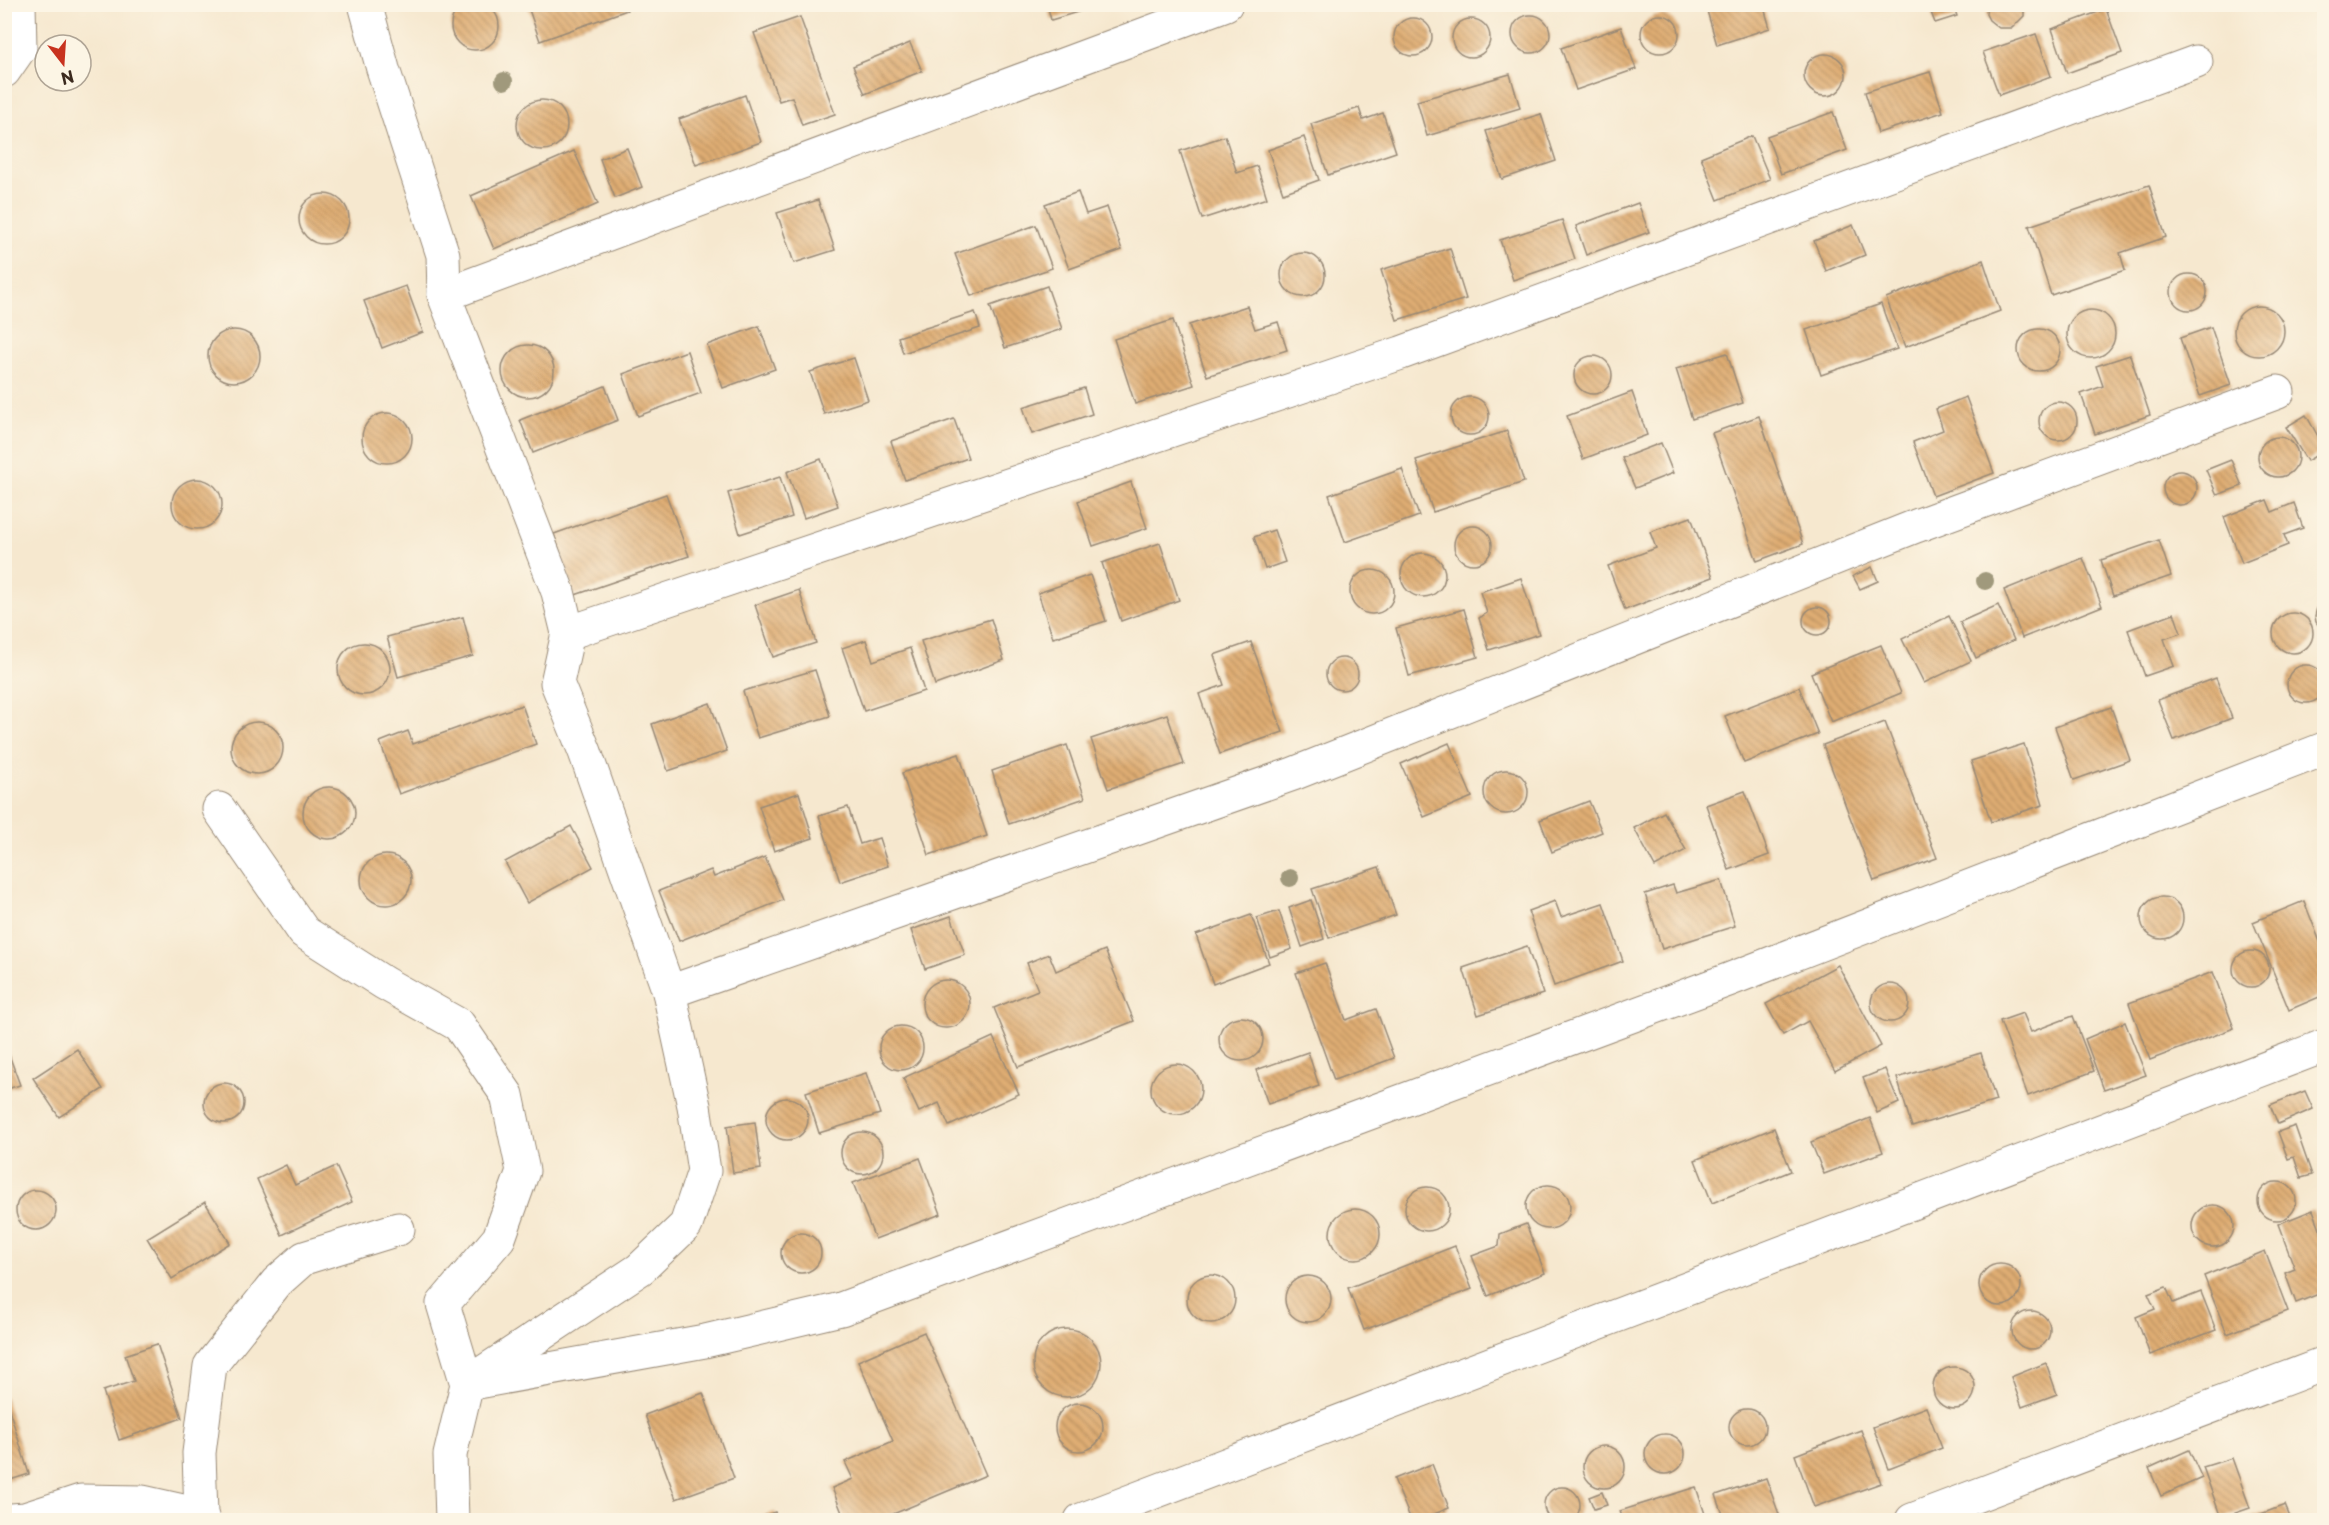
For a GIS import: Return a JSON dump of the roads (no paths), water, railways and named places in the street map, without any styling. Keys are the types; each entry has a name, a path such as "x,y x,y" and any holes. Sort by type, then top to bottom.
{"street":[{"path":"4,70 20,48 19,4"},
{"path":"365,4 383,69 443,255 444,295 558,592 567,633 557,683 585,752 669,993 694,1106 704,1172 686,1225 640,1269 467,1384"},
{"path":"444,295 1226,4"},
{"path":"567,633 1401,353 2196,62"},
{"path":"669,993 1293,774 1916,526 2278,392"},
{"path":"467,1384 705,1341 842,1309 1728,980 2325,748"},
{"path":"219,809 304,932 384,984 459,1025 507,1095 523,1171 499,1238 443,1304 467,1384 450,1455 452,1521"},
{"path":"1081,1521 2325,1046"},
{"path":"12,1521 81,1501 143,1502 202,1518 199,1453 210,1366 277,1282 304,1258 398,1229"},
{"path":"1912,1521 2325,1364"}]}
